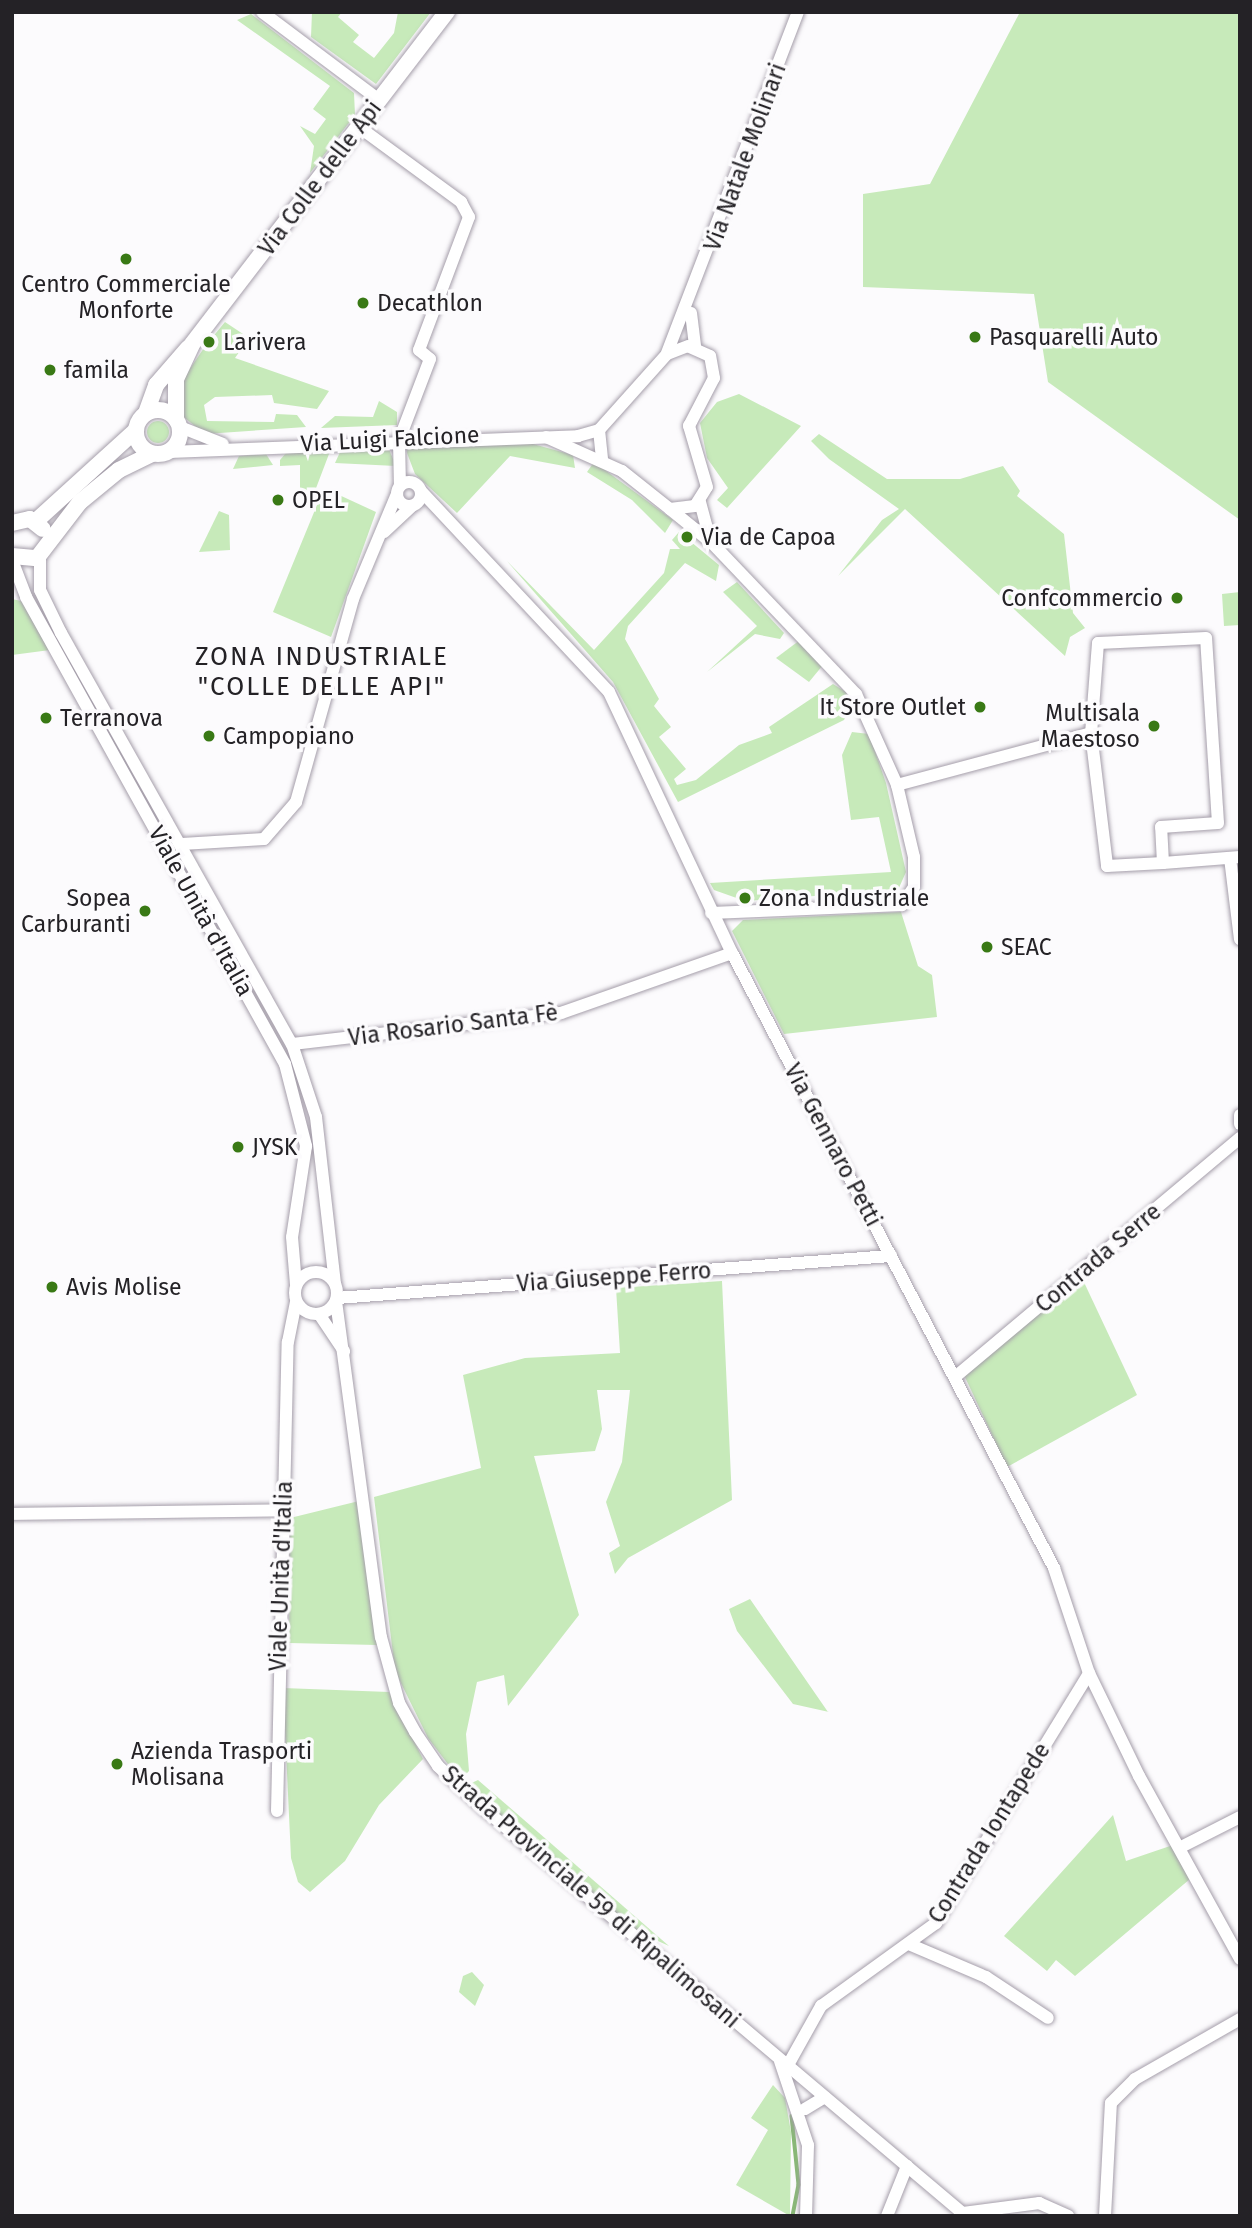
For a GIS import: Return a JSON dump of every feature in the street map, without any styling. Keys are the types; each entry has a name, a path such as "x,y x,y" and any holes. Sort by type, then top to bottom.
{"main road":[{"name":"Via Colle delle Api","path":"146,413 156,385 192,344 447,12"},
{"name":"Via Colle delle Api","path":"178,423 176,379 192,344"},
{"path":"12,558 25,561 43,551 80,502 119,470 152,454 169,452 178,423 162,410 146,413 135,431 36,521 14,520"},
{"path":"135,431 152,454"},
{"path":"36,521 43,551"}],"street":[{"path":"262,12 379,100"},
{"name":"Via Natale Molinari","path":"599,430 667,354 692,302 798,12"},
{"path":"182,844 264,839 296,802 353,599 398,490 402,463 399,440 430,359 419,350 468,217 461,202 359,127"},
{"name":"Via Natale Molinari","path":"692,302 688,330 695,347"},
{"path":"667,354 695,347 709,356 715,373 689,426 706,477 700,502 700,520 712,543"},
{"name":"Via Luigi Falcione","path":"178,423 194,438 234,446"},
{"path":"599,430 602,460"},
{"name":"Via Luigi Falcione","path":"169,452 234,446 546,437 599,430"},
{"name":"Via Luigi Falcione","path":"546,437 602,460 712,543 856,694 897,785 914,857 914,887 902,905 711,913"},
{"name":"Via Gennaro Petti","path":"402,463 418,488 609,692 711,913 954,1377"},
{"path":"377,541 413,506 418,488 398,490"},
{"path":"398,490 413,506 440,512"},
{"path":"670,509 700,502"},
{"name":"Viale Unità d'Italia","path":"43,551 40,590 61,633 292,1044 316,1117 336,1299"},
{"name":"Viale Unità d'Italia","path":"12,558 26,597 285,1064 306,1146 292,1237 296,1302 288,1342 277,1811"},
{"path":"1163,863 1161,827 1218,823 1206,638 1098,643 1091,733 1107,866 1163,863 1235,857 1240,939"},
{"path":"897,785 1091,733"},
{"name":"Via Rosario Santa Fè","path":"292,1044 561,1013 732,953"},
{"path":"1240,1115 1240,1124"},
{"name":"Contrada Serre","path":"954,1377 1240,1138"},
{"name":"Via Giuseppe Ferro","path":"336,1299 891,1256"},
{"path":"296,1285 311,1272 335,1283"},
{"path":"288,1342 316,1314 336,1299"},
{"name":"Strada Provinciale 59 di Ripalimosani","path":"336,1299 347,1357 381,1637 399,1703 415,1732 456,1785 806,2081 804,2126"},
{"path":"296,1302 316,1314"},
{"name":"Strada Provinciale 59 di Ripalimosani","path":"316,1314 347,1357"},
{"path":"954,1377 1054,1568 1089,1673 1240,1959"},
{"path":"12,1514 283,1510"},
{"name":"Contrada Iontapede","path":"783,2062 821,2006 911,1945 952,1900 1089,1673"},
{"path":"1181,1847 1240,1817"},
{"path":"911,1945 986,1977 1048,2018"},
{"path":"1105,2216 1111,2103 1135,2079 1240,2018"},
{"name":"Strada Provinciale 59 di Ripalimosani","path":"783,2062 804,2126 811,2173 806,2216"},
{"path":"794,2094 806,2081 964,2214 1038,2203 1068,2216"},
{"path":"805,2109 825,2097"},
{"path":"887,2216 906,2166"}],"green space":[{"path":"312,12 342,12 338,17 359,35 353,42 374,58 394,33 398,12 431,12 376,84 311,37"},
{"path":"1020,12 1240,12 1240,520 1048,382 1034,294 863,287 863,194 930,184"},
{"path":"251,14 354,93 355,115 310,173 314,146 300,126 315,134 326,119 313,109 330,86 237,20"},
{"path":"225,322 249,338 235,358 329,391 317,409 274,403 272,395 215,397 204,405 207,421 274,422 276,414 297,415 306,427 205,434 181,415 179,391 187,373 206,345 217,344 211,339"},
{"path":"739,394 801,426 727,508 717,500 728,488 707,458 700,423 717,402"},
{"path":"379,401 397,412 397,425 321,428 335,416 373,417"},
{"path":"158,421 168,428 169,432 162,442 158,443 148,436 147,432 154,422"},
{"path":"819,434 887,479 960,479 1003,466 1020,491 1017,496 1064,534 1073,613 1085,628 1070,637 1065,656 905,509 838,576 882,520 899,509 829,459 811,441"},
{"path":"533,444 573,455 575,468 510,456 457,513 415,474 407,453 407,447"},
{"path":"388,447 396,466 335,463 341,450"},
{"path":"326,450 329,454 310,504 300,493 300,465 280,466 280,460 286,453"},
{"path":"266,454 273,465 233,469 239,456"},
{"path":"594,462 673,520 665,533 632,500 587,472"},
{"path":"324,488 376,512 331,637 273,612"},
{"path":"219,511 229,515 230,550 199,552"},
{"path":"679,532 719,565 716,581 685,563 628,626 625,639 659,699 654,706 671,727 659,737 686,769 674,779 677,785 696,780 739,745 772,733 769,727 833,684 846,692 851,707 844,720 678,802 613,682 507,561 594,650 664,573 670,549 680,549 672,540"},
{"path":"737,582 784,633 780,639 755,634 707,672 757,626 723,592"},
{"path":"1240,592 1240,625 1224,626 1222,594"},
{"path":"12,599 21,601 50,650 12,655"},
{"path":"800,640 823,665 809,682 776,658"},
{"path":"852,732 869,734 886,783 906,872 898,890 745,901 714,890 710,883 891,872 879,817 851,820 842,755"},
{"path":"901,912 918,966 932,975 937,1017 784,1034 732,931 743,920"},
{"path":"1082,1278 1137,1395 1007,1467 964,1375"},
{"path":"722,1281 732,1500 628,1558 615,1574 609,1553 620,1546 606,1502 622,1462 630,1390 597,1390 602,1429 595,1451 534,1456 579,1615 508,1706 504,1675 477,1682 466,1734 469,1771 460,1780 428,1738 395,1671 374,1497 481,1468 463,1375 525,1358 620,1353 616,1288"},
{"path":"359,1501 377,1645 289,1643 290,1518"},
{"path":"750,1599 828,1712 793,1704 737,1631 729,1609"},
{"path":"283,1688 389,1692 423,1759 379,1805 345,1861 310,1892 298,1882 291,1858"},
{"path":"478,1780 669,1946 638,1932 465,1786"},
{"path":"1113,1815 1126,1861 1173,1845 1190,1879 1075,1976 1056,1960 1047,1971 1004,1936"},
{"path":"472,1972 484,1985 475,2006 459,1992 463,1976"},
{"path":"773,2085 785,2098 791,2132 790,2216 736,2185 768,2130 751,2118"}],"waterway":[{"path":"792,2116 799,2185 793,2216"}],"place":[{"name":"Centro Commerciale Monforte","path":"126,259"},
{"name":"Decathlon","path":"363,303"},
{"name":"Pasquarelli Auto","path":"975,337"},
{"name":"Larivera","path":"209,342"},
{"name":"famila","path":"50,370"},
{"name":"OPEL","path":"278,500"},
{"name":"Via de Capoa","path":"687,537"},
{"name":"Confcommercio","path":"1177,598"},
{"name":"It Store Outlet","path":"980,707"},
{"name":"Terranova","path":"46,718"},
{"name":"Multisala Maestoso","path":"1154,726"},
{"name":"Campopiano","path":"209,736"},
{"name":"Zona Industriale","path":"745,898"},
{"name":"Sopea Carburanti","path":"145,911"},
{"name":"SEAC","path":"987,947"},
{"name":"JYSK","path":"238,1147"},
{"name":"Avis Molise","path":"52,1287"},
{"name":"Azienda Trasporti Molisana","path":"117,1764"}],"district":[{"name":"ZONA INDUSTRIALE \"COLLE DELLE API\"","path":"322,672"}]}
